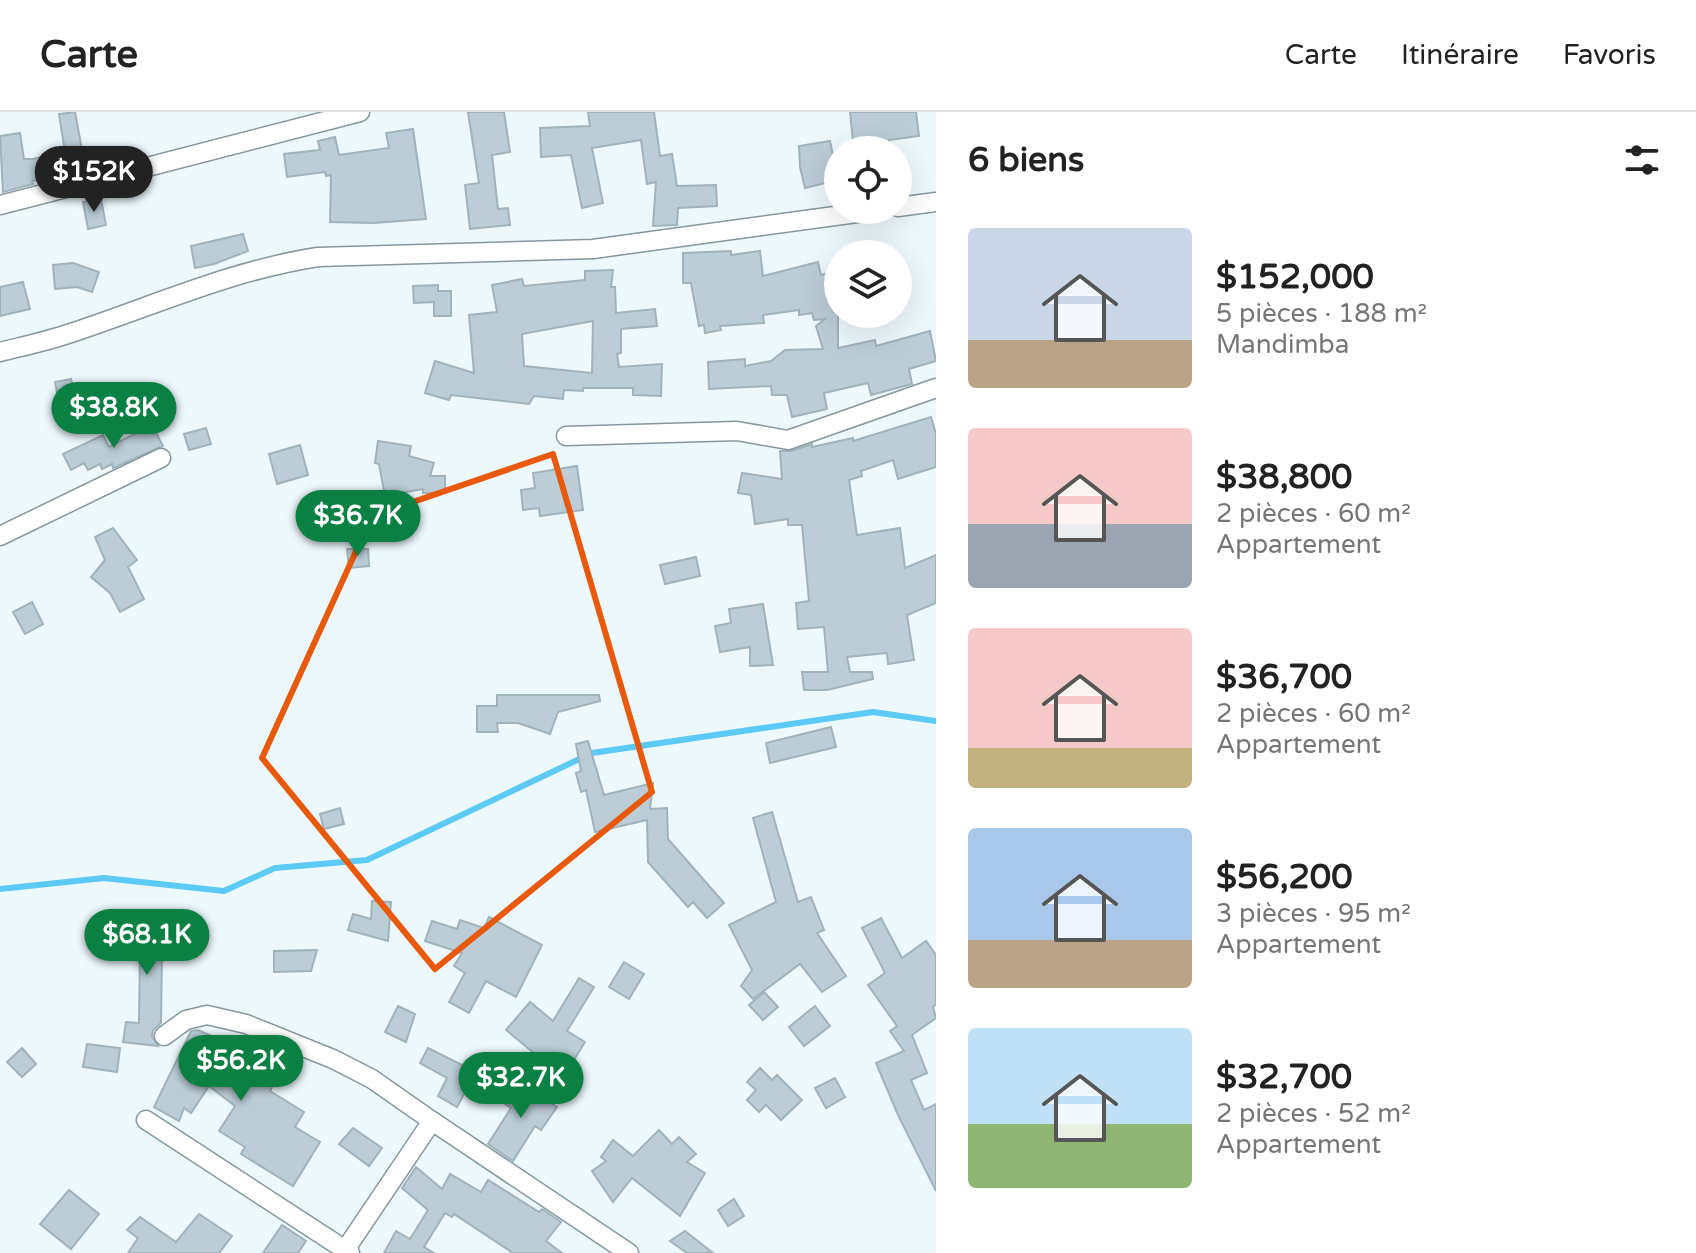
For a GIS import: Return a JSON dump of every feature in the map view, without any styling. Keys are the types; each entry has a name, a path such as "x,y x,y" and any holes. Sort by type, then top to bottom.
{"street":[{"path":"0,205 360,112"},
{"path":"912,205 936,202"},
{"path":"0,352 68,335 247,272 304,259 593,249 824,218"},
{"path":"566,436 737,431 788,440 936,388"},
{"path":"0,536 161,458"},
{"path":"164,1036 186,1020 207,1015 246,1024 333,1059 372,1079 629,1253"},
{"path":"146,1120 346,1252 432,1121"}],"highlighted area":[{"path":"553,454 652,792 435,969 262,758 372,516"}],"building":[{"path":"75,112 83,155 69,158 73,174 32,181 33,184 3,192 0,136 20,133 24,159 65,152 59,114"},
{"path":"468,112 504,112 510,152 492,155 498,209 508,208 510,225 470,229 465,185 479,183"},
{"path":"588,112 654,112 660,156 672,154 677,186 716,185 717,206 678,208 677,225 653,226 656,182 647,184 641,140 592,148 603,203 582,208 571,155 541,157 540,128 590,126"},
{"path":"850,112 916,112 919,136 853,136"},
{"path":"413,129 426,219 330,222 331,175 326,176 325,172 287,177 284,154 320,150 318,141 335,137 339,155 389,148 386,133"},
{"path":"824,142 824,183 805,188 799,146"},
{"path":"101,199 106,225 88,229 83,202"},
{"path":"243,234 248,251 195,268 191,246"},
{"path":"731,251 731,255 760,251 763,276 818,262 821,275 824,274 824,319 814,320 812,313 799,315 799,310 763,315 764,323 720,326 721,330 705,333 704,325 699,326 691,283 683,283 683,253"},
{"path":"73,263 99,272 92,292 77,287 55,289 53,265"},
{"path":"613,270 611,287 615,287 616,313 655,309 657,326 621,329 621,353 617,354 619,367 662,364 661,396 633,395 633,388 583,388 583,391 564,390 563,399 534,396 529,404 451,395 449,400 425,393 435,361 474,373 469,315 497,312 492,285 522,279 524,286 585,280 585,271","holes":["593,321 592,373 524,366 522,334"]},
{"path":"23,282 30,309 0,316 0,287"},
{"path":"438,285 438,291 451,291 451,316 434,316 434,302 414,303 413,286"},
{"path":"824,320 824,328 838,328 838,348 875,340 876,346 930,331 936,361 909,369 912,384 871,395 868,383 824,393 827,409 792,417 787,395 772,395 771,386 709,389 708,362 745,359 745,366 771,361 785,350 823,349 816,326"},
{"path":"71,379 77,403 60,407 55,382"},
{"path":"931,417 936,434 936,467 898,479 893,460 861,471 862,476 849,480 857,535 900,528 905,568 936,555 936,603 907,615 914,660 888,664 887,653 847,657 850,672 872,672 873,679 827,690 804,690 802,672 828,672 824,627 798,629 796,603 809,601 802,525 788,525 788,519 755,524 751,495 738,493 742,473 782,479 780,451 853,438 853,441"},
{"path":"152,425 163,446 113,468 112,464 102,469 100,464 88,470 84,463 71,470 63,454 103,435 109,447"},
{"path":"206,428 211,444 189,450 184,434"},
{"path":"378,441 411,446 409,456 434,463 430,476 445,476 445,493 423,493 423,489 385,496 379,464 375,463"},
{"path":"300,445 308,475 277,484 269,454"},
{"path":"577,466 583,510 540,516 539,508 523,510 521,490 535,488 533,473"},
{"path":"113,528 137,560 128,567 144,599 120,612 110,593 91,577 105,560 95,537"},
{"path":"347,549 368,549 369,566 349,568"},
{"path":"696,557 700,576 665,584 660,565"},
{"path":"32,602 43,624 25,634 13,612"},
{"path":"763,604 773,665 750,666 750,647 720,652 715,626 731,623 729,609"},
{"path":"497,695 599,695 600,701 558,712 550,734 518,723 497,723 498,732 477,732 477,706 497,706"},
{"path":"831,727 836,747 770,763 766,743"},
{"path":"588,741 604,795 653,783 650,809 667,808 668,839 724,903 707,918 693,902 688,907 648,862 647,820 595,832 586,790 581,792 576,773 581,771 576,744"},
{"path":"340,808 344,824 324,829 320,814"},
{"path":"772,812 798,902 811,897 824,930 817,933 846,976 822,992 800,964 753,999 741,986 752,970 729,925 776,902 753,818"},
{"path":"372,901 391,902 388,941 348,930 353,914 371,919"},
{"path":"149,913 150,927 168,927 167,948 162,948 161,1023 153,1030 152,1036 158,1046 123,1042 126,1022 139,1023 140,952 130,953 127,915"},
{"path":"489,917 542,945 516,997 486,981 469,1013 449,1002 465,973 454,966 462,953 425,941 432,921 457,929 460,920 484,928"},
{"path":"881,918 902,958 926,941 936,955 936,1004 933,1007 936,1018 912,1035 927,1073 911,1080 924,1110 936,1104 936,1191 876,1063 904,1051 890,1031 897,1026 868,985 885,973 862,928"},
{"path":"317,950 311,971 274,972 274,951"},
{"path":"624,962 644,974 629,999 609,987"},
{"path":"579,978 594,987 567,1031 585,1042 572,1063 554,1052 546,1063 506,1030 530,1002 553,1021"},
{"path":"764,992 778,1007 763,1020 749,1005"},
{"path":"398,1006 415,1014 406,1042 385,1032"},
{"path":"815,1006 830,1026 804,1046 789,1027"},
{"path":"198,1030 282,1067 270,1091 304,1112 295,1127 320,1142 293,1186 241,1154 245,1147 219,1131 235,1106 209,1086 191,1113 184,1108 179,1121 154,1107 191,1031"},
{"path":"87,1044 120,1048 117,1072 83,1067"},
{"path":"22,1048 36,1064 22,1077 7,1062"},
{"path":"428,1048 476,1072 457,1107 438,1096 447,1078 420,1063"},
{"path":"760,1068 772,1080 777,1075 802,1100 781,1120 766,1105 759,1112 747,1100 756,1090 747,1082"},
{"path":"835,1078 845,1097 826,1108 815,1088"},
{"path":"517,1082 557,1107 541,1130 535,1126 513,1161 488,1144 511,1108 502,1102"},
{"path":"353,1128 382,1148 369,1166 339,1144"},
{"path":"659,1130 672,1144 679,1137 696,1154 687,1162 705,1173 680,1216 632,1178 613,1202 592,1171 606,1161 601,1157 613,1140 633,1156"},
{"path":"416,1167 442,1189 450,1174 481,1192 488,1180 539,1212 542,1209 561,1222 546,1241 562,1253 513,1253 454,1214 452,1217 445,1213 424,1247 434,1253 384,1253 396,1231 410,1239 428,1210 402,1188"},
{"path":"69,1190 99,1214 71,1249 40,1224"},
{"path":"734,1199 744,1216 728,1226 718,1210"},
{"path":"199,1214 232,1236 219,1253 128,1253 138,1238 127,1230 140,1217 176,1242"},
{"path":"282,1225 306,1241 298,1253 263,1253"},
{"path":"685,1231 713,1253 687,1253 670,1241"}],"waterway":[{"path":"0,889 104,878 224,891 275,868 367,860 592,753 873,712 936,721"}]}
